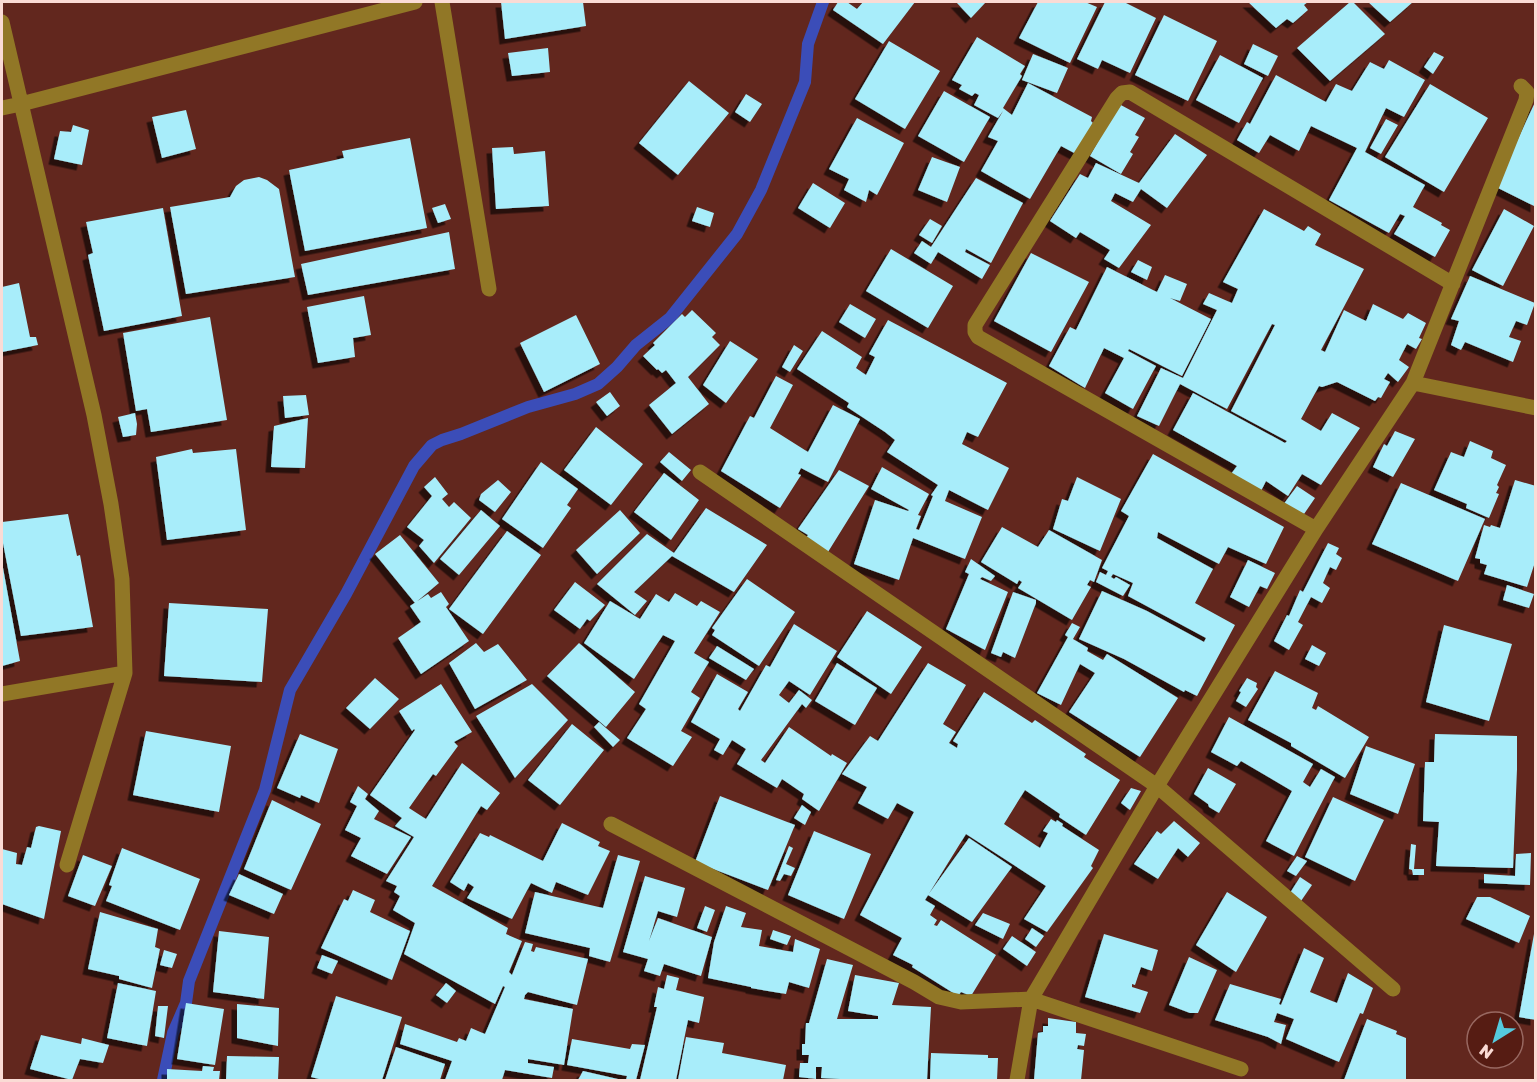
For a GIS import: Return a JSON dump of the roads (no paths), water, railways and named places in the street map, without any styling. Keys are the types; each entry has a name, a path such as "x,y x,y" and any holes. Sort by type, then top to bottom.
{"street":[{"path":"2,108 415,2"},
{"path":"442,2 489,289"},
{"path":"2,22 94,415 122,579 125,674 67,865"},
{"path":"1017,1080 1031,999 1157,786 1316,529 1413,382 1526,100 1527,92 1521,86"},
{"path":"1316,529 978,337 975,325 1118,98 1122,93 1130,92 1454,284"},
{"path":"1413,382 1536,408"},
{"path":"700,472 1157,786 1393,989"},
{"path":"2,694 125,674"},
{"path":"611,824 914,982 939,998 961,1002 1031,999 1241,1069"}],"waterway":[{"path":"163,1080 173,1033 186,1003 189,981 265,790 290,690 346,594 414,466 432,445 442,440 528,407 575,394 598,384 636,345 670,318 737,234 761,190 805,82 808,44 823,2"}]}
